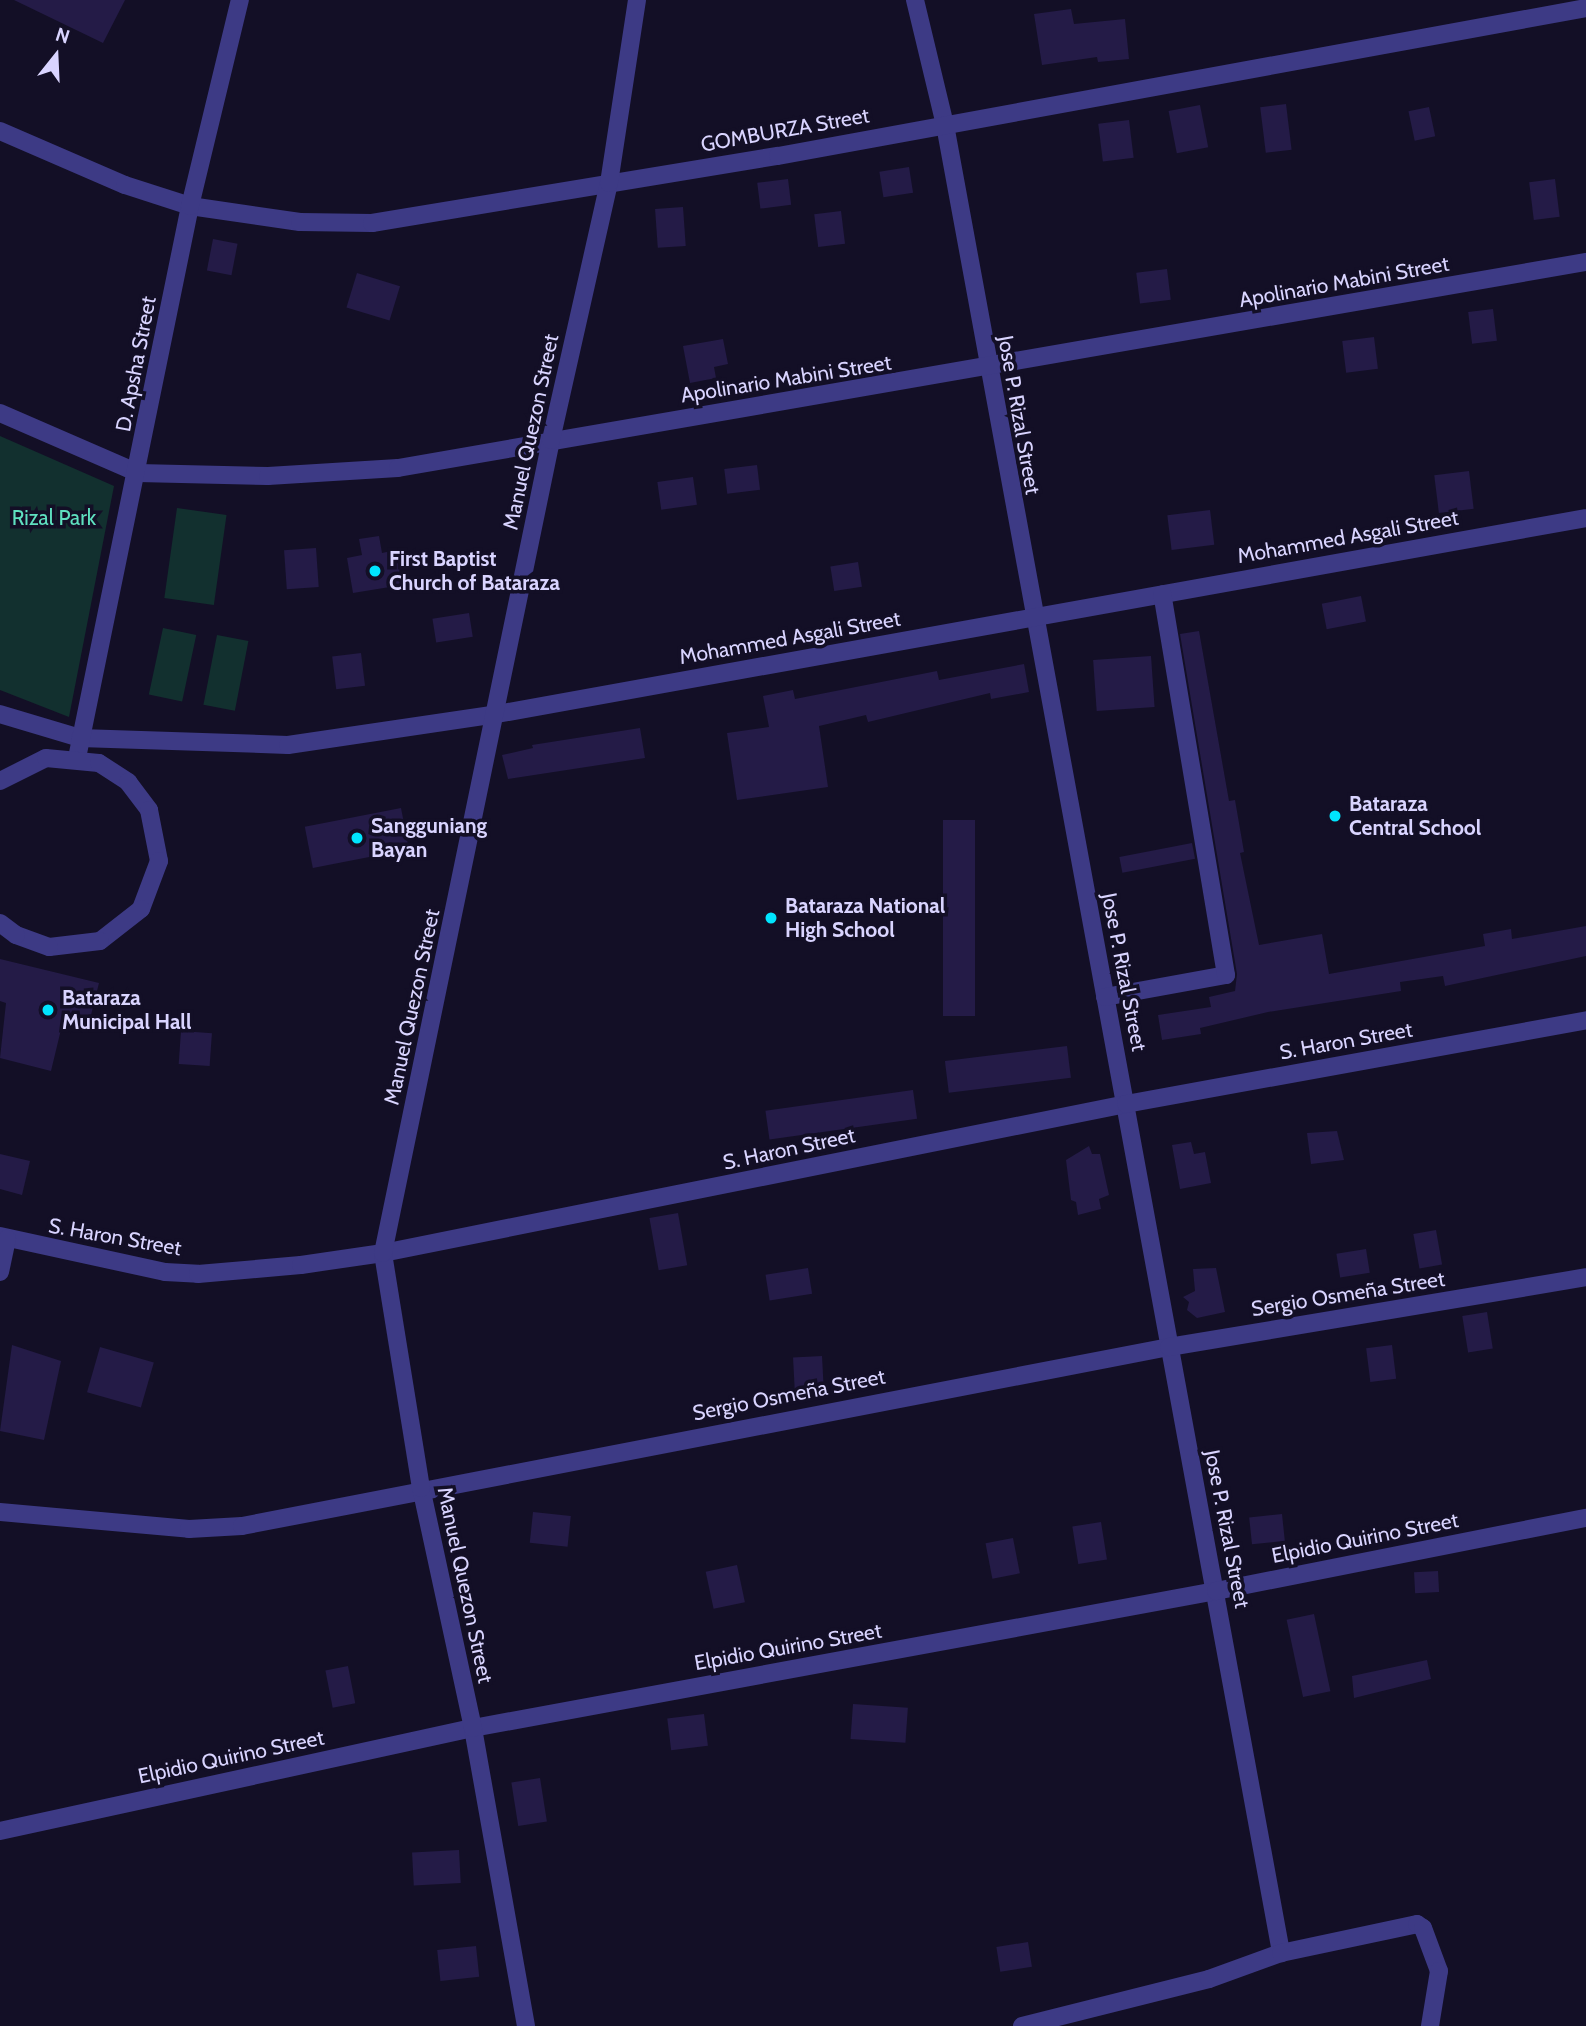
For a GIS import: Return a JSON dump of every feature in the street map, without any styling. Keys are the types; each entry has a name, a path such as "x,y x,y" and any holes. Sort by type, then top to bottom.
{"street":[{"name":"D. Apsha Street","path":"77,758 138,473 190,206 240,0"},
{"name":"Manuel Quezon Street","path":"526,2026 473,1728 421,1488 383,1253 497,714 551,440 609,183 637,0"},
{"name":"Jose P. Rizal Street","path":"915,0 945,125 1032,617 1126,1104 1281,1953"},
{"name":"GOMBURZA Street","path":"0,131 125,185 190,206 300,222 372,223 945,125 1586,8"},
{"name":"Apolinario Mabini Street","path":"0,413 138,473 268,477 398,468 463,460 551,440 987,369 1586,262"},
{"name":"Mohammed Asgali Street","path":"0,714 80,738 288,746 497,714 1586,518"},
{"path":"1105,997 1226,975 1162,594"},
{"path":"0,780 29,763 77,758 114,772 149,810 159,852 150,894 115,933 83,946 31,942 0,923"},
{"name":"S. Haron Street","path":"3,1238 122,1266 198,1274 383,1253 1126,1104 1586,1020"},
{"path":"0,1272 3,1238"},
{"name":"Sergio Osmeña Street","path":"0,1512 202,1528 242,1526 421,1488 1169,1347 1586,1278"},
{"name":"Elpidio Quirino Street","path":"0,1830 473,1728 1216,1591 1586,1518"},
{"path":"1022,2026 1209,1979 1281,1953 1420,1925 1439,1970 1430,2026"}],"green space":[{"name":"Rizal Park","path":"0,436 114,486 69,717 0,690"},
{"path":"177,508 227,515 214,605 164,598"},
{"path":"163,628 196,635 182,702 149,695"},
{"path":"217,635 248,641 235,711 203,705"}],"building":[{"path":"14,0 125,0 103,43"},
{"path":"1071,9 1074,24 1125,19 1129,59 1098,62 1097,57 1042,65 1034,14"},
{"path":"1286,104 1292,150 1266,153 1260,107"},
{"path":"1200,105 1208,147 1177,153 1169,111"},
{"path":"1429,107 1435,136 1415,141 1408,111"},
{"path":"1129,120 1134,158 1103,161 1098,124"},
{"path":"909,167 913,193 883,197 879,172"},
{"path":"788,179 791,205 760,209 757,183"},
{"path":"1555,179 1560,217 1534,220 1529,182"},
{"path":"683,207 686,246 658,248 655,209"},
{"path":"841,211 845,244 818,247 814,214"},
{"path":"213,239 238,244 231,275 207,270"},
{"path":"1167,269 1171,300 1140,304 1136,273"},
{"path":"357,273 400,286 390,321 346,307"},
{"path":"1493,309 1497,341 1472,344 1468,312"},
{"path":"1374,337 1378,369 1346,373 1342,341"},
{"path":"723,339 728,364 714,367 716,378 690,383 683,346"},
{"path":"757,465 760,490 727,494 724,469"},
{"path":"1469,471 1474,509 1439,513 1434,475"},
{"path":"693,477 697,505 661,510 657,482"},
{"path":"1210,510 1214,545 1172,550 1167,515"},
{"name":"First Baptist Church of Bataraza","path":"379,536 382,553 396,550 402,585 353,593 347,558 362,555 359,539"},
{"path":"316,548 319,587 287,589 284,550"},
{"path":"858,562 862,587 834,591 830,566"},
{"path":"1361,596 1366,622 1327,629 1322,604"},
{"path":"469,613 473,637 436,642 432,619"},
{"path":"1199,631 1229,801 1235,800 1244,852 1240,853 1259,945 1322,934 1329,974 1485,946 1483,934 1511,929 1512,939 1586,926 1586,956 1445,986 1443,976 1400,982 1401,991 1268,1012 1200,1028 1201,1034 1162,1040 1158,1015 1211,1007 1209,997 1235,991 1237,974 1180,634"},
{"path":"361,653 365,686 336,689 332,657"},
{"path":"1151,656 1155,707 1097,711 1093,660"},
{"path":"1024,664 1029,692 991,699 990,693 868,722 866,715 819,726 828,787 737,800 727,733 769,727 763,696 793,690 795,699 937,671 939,680"},
{"path":"640,728 645,758 508,779 502,755 533,748 532,745"},
{"name":"Sangguniang Bayan","path":"401,808 409,849 313,868 305,827"},
{"path":"943,820 975,820 975,1016 943,1016"},
{"path":"1192,843 1195,859 1122,873 1119,857"},
{"name":"Bataraza Municipal Hall","path":"0,959 99,983 89,1023 64,1017 51,1071 0,1058 6,1003 0,1001"},
{"path":"181,1031 212,1033 210,1066 179,1064"},
{"path":"1067,1046 1071,1078 949,1093 945,1061"},
{"path":"913,1090 917,1119 769,1139 765,1111"},
{"path":"1337,1131 1344,1160 1311,1164 1307,1133"},
{"path":"1191,1142 1194,1154 1205,1152 1211,1183 1180,1189 1172,1145"},
{"path":"1089,1146 1092,1154 1100,1154 1109,1195 1099,1199 1101,1209 1078,1215 1076,1202 1071,1200 1066,1160"},
{"path":"0,1154 30,1161 22,1195 0,1189"},
{"path":"678,1213 687,1265 659,1270 649,1218"},
{"path":"1436,1230 1442,1264 1419,1268 1413,1234"},
{"path":"1366,1249 1370,1273 1340,1277 1336,1254"},
{"path":"808,1268 812,1294 770,1300 766,1275"},
{"path":"1216,1268 1225,1312 1197,1318 1187,1310 1189,1302 1183,1297 1195,1291 1193,1269"},
{"path":"1487,1312 1493,1349 1468,1352 1462,1316"},
{"path":"12,1345 61,1361 44,1440 0,1431"},
{"path":"1392,1345 1396,1379 1370,1382 1366,1348"},
{"path":"100,1347 154,1362 141,1408 87,1392"},
{"path":"822,1356 824,1394 795,1395 793,1358"},
{"path":"533,1512 571,1516 568,1547 530,1543"},
{"path":"1282,1514 1285,1541 1252,1544 1249,1517"},
{"path":"1101,1522 1107,1560 1078,1564 1072,1527"},
{"path":"1013,1538 1020,1573 992,1579 986,1543"},
{"path":"737,1565 745,1602 714,1609 706,1572"},
{"path":"1438,1571 1439,1592 1415,1593 1414,1572"},
{"path":"1314,1614 1330,1691 1303,1697 1287,1620"},
{"path":"1427,1660 1431,1679 1354,1698 1352,1676"},
{"path":"348,1666 355,1703 333,1708 325,1670"},
{"path":"853,1704 908,1708 905,1743 851,1739"},
{"path":"704,1714 708,1746 671,1750 667,1719"},
{"path":"540,1778 547,1821 518,1826 511,1783"},
{"path":"459,1850 461,1883 414,1885 412,1852"},
{"path":"1028,1942 1032,1967 1000,1972 996,1947"},
{"path":"476,1946 479,1977 440,1981 437,1950"}],"place":[{"name":"First Baptist Church of Bataraza","path":"375,571"},
{"name":"Bataraza Central School","path":"1335,816"},
{"name":"Sangguniang Bayan","path":"357,838"},
{"name":"Bataraza National High School","path":"771,918"},
{"name":"Bataraza Municipal Hall","path":"48,1010"}]}
